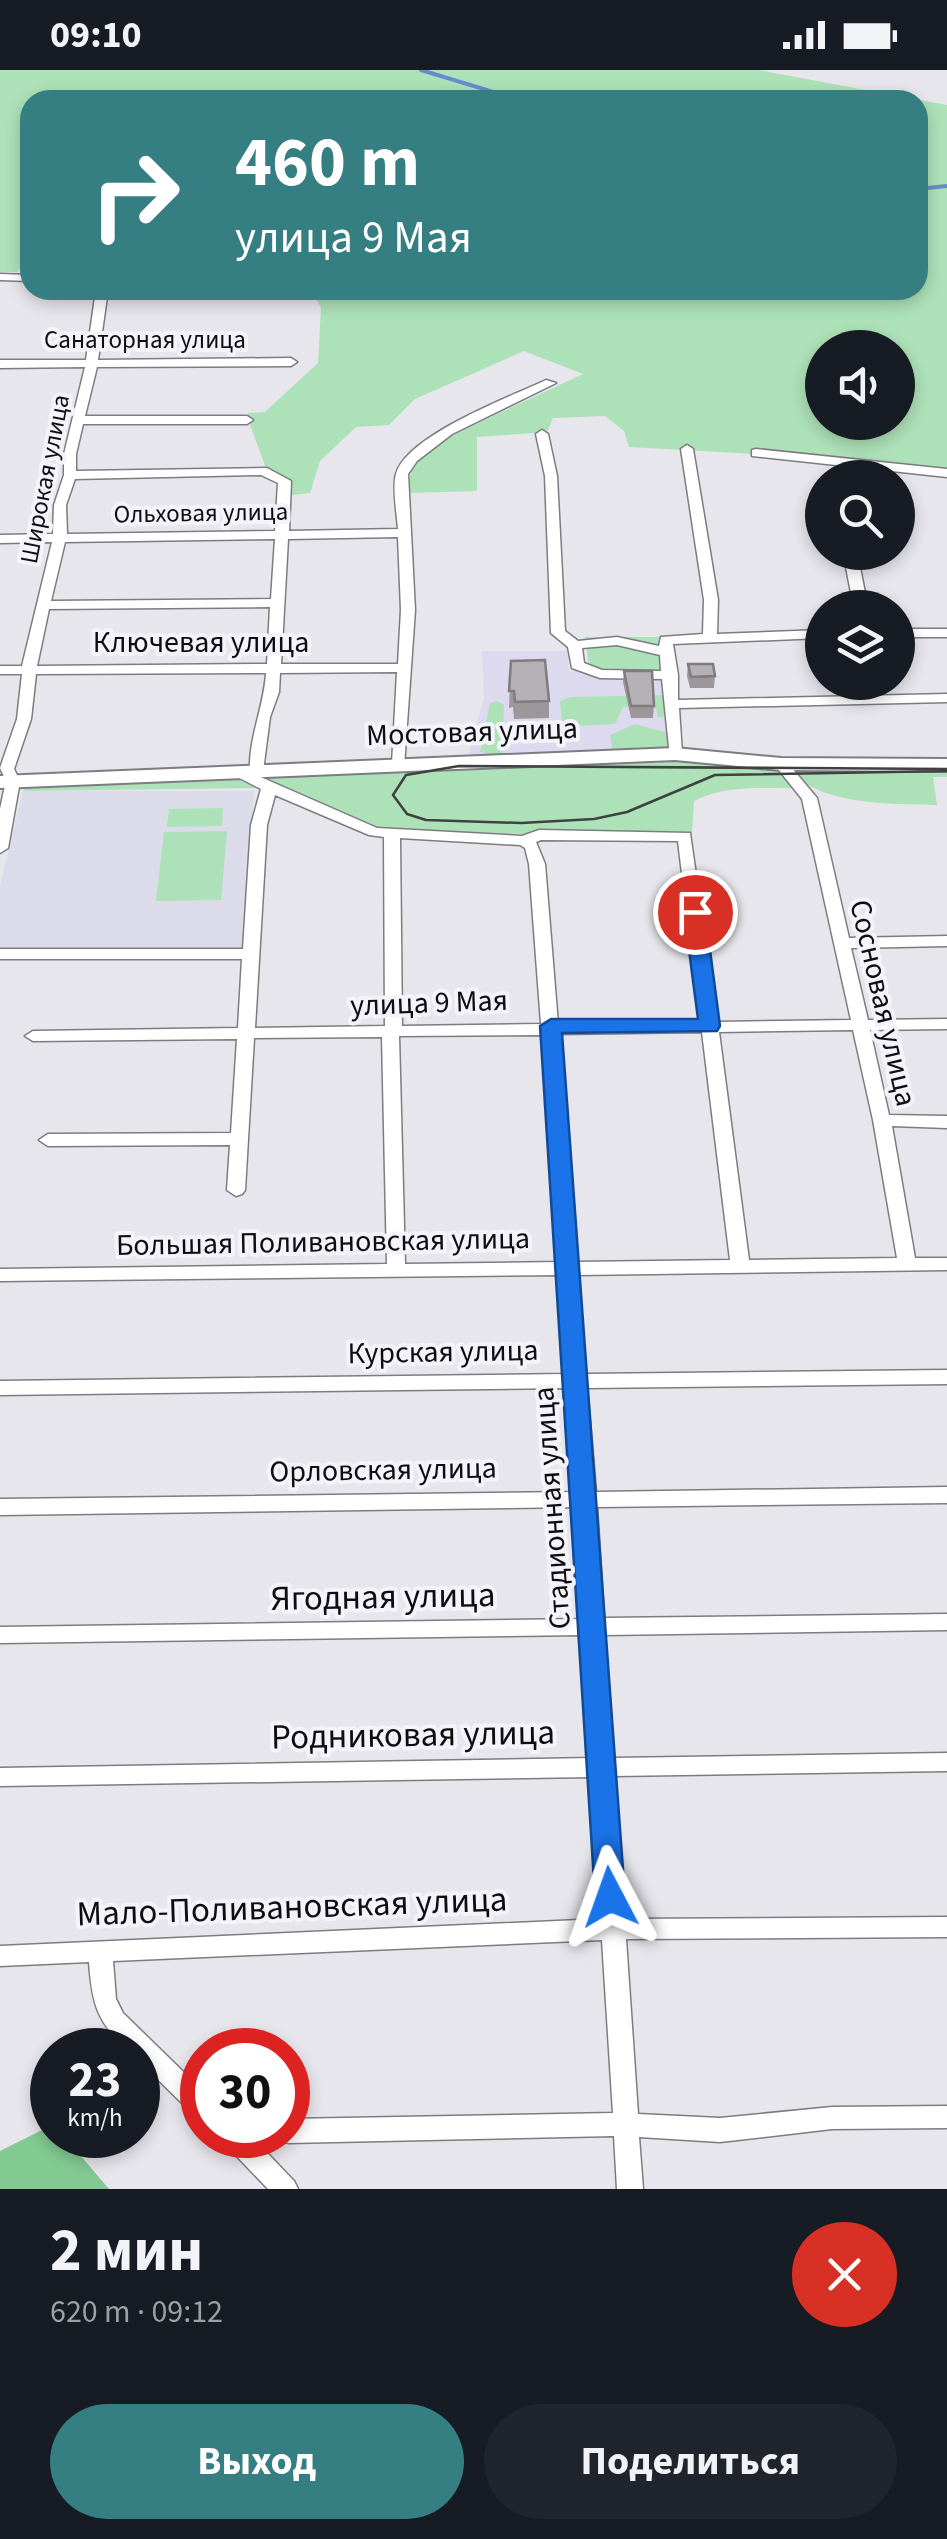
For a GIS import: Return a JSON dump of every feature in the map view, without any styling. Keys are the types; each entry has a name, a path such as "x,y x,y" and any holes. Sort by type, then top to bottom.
{"street":[{"name":"Широкая улица","path":"0,848 7,769 24,718 101,300"},
{"name":"Санаторная улица","path":"0,364 291,362"},
{"path":"399,764 408,610 402,474 410,459 431,442 550,383"},
{"path":"79,420 247,420"},
{"path":"542,434 552,476 558,633 575,645 616,641 667,646 710,637 805,634"},
{"path":"686,448 710,600 710,637"},
{"path":"756,453 814,460"},
{"path":"915,470 947,473"},
{"path":"70,476 263,471 285,482 273,670 253,777 259,825 236,1190"},
{"name":"Ольховая улица","path":"0,539 402,533"},
{"path":"42,605 278,603"},
{"path":"915,633 947,633"},
{"path":"575,645 577,664 600,674 670,675"},
{"path":"667,646 675,754"},
{"name":"Ключевая улица","path":"0,670 402,668"},
{"path":"672,704 947,698"},
{"name":"Мостовая улица","path":"7,781 253,777 399,764 675,754 781,764 947,765"},
{"name":"Сосновая улица","path":"781,764 809,798 882,1120 907,1265"},
{"path":"253,777 352,826 392,835 517,840 538,834 685,836 740,1266"},
{"path":"392,835 396,1269"},
{"name":"Стадионная улица","path":"517,840 532,846 537,864 551,1026 565,1267 586,1497 622,2128 630,2189"},
{"path":"841,943 947,940"},
{"path":"0,954 250,954"},
{"name":"улица 9 Мая","path":"33,1036 551,1026 947,1024"},
{"path":"882,1120 947,1122"},
{"path":"48,1140 239,1138"},
{"name":"Большая Поливановская улица","path":"0,1275 947,1264"},
{"name":"Курская улица","path":"0,1388 947,1377"},
{"name":"Орловская улица","path":"0,1507 947,1495"},
{"name":"Ягодная улица","path":"0,1635 947,1622"},
{"name":"Родниковая улица","path":"0,1778 947,1762"},
{"name":"Мало-Поливановская улица","path":"0,1956 612,1929 947,1926"},
{"path":"100,1950 104,1998 114,2021 180,2085"},
{"path":"310,2130 417,2126 720,2130 832,2118 947,2117"},
{"path":"255,2158 285,2189"}],"shaded area":[{"path":"482,651 567,651 569,671 665,671 673,746 660,752 468,756 484,698"},
{"path":"23,791 254,791 242,950 0,950 0,886"}],"green space":[{"path":"0,70 758,70 866,90 20,90 17,272 0,272"},
{"path":"928,101 947,105 947,470 915,467 915,460 629,447 624,431 605,416 553,418 547,432 477,437 477,491 407,493 413,460 444,439 583,374 524,351 415,399 389,425 356,427 320,461 310,493 284,496 286,481 267,471 248,413 265,412 318,363 321,308 317,300 928,300"},
{"path":"585,637 660,637 665,671 598,672 589,667"},
{"path":"668,695 670,714 658,718 656,708 623,707 615,724 568,726 562,722 560,701 570,697"},
{"path":"490,703 504,705 502,756 480,752"},
{"path":"635,724 672,734 673,746 613,753 610,735"},
{"path":"653,760 774,768 800,788 719,792 694,801 692,833 474,834 378,828 262,778"},
{"path":"947,768 947,777 933,777 937,805 880,803 837,796 818,790 791,769"},
{"path":"234,777 259,788 23,791 28,785"},
{"path":"223,808 222,826 167,827 169,809"},
{"path":"227,831 221,900 156,901 164,832"},
{"path":"30,2136 30,2158 83,2158 109,2189 0,2189 0,2151"}],"building":[{"path":"545,660 549,701 515,702 514,691 509,691 511,661"},
{"path":"688,664 713,664 715,676 691,677"},
{"path":"624,671 652,671 654,706 631,706"}],"waterway":[{"path":"421,70 487,90"},
{"path":"928,188 947,186"}],"tram line":[{"path":"947,769 459,766 406,775 393,795 407,814 426,820 521,823 594,819 627,812 715,775 947,771"}],"route":[{"path":"610,1897 586,1497 565,1267 551,1026 709,1026 695,912"}]}
